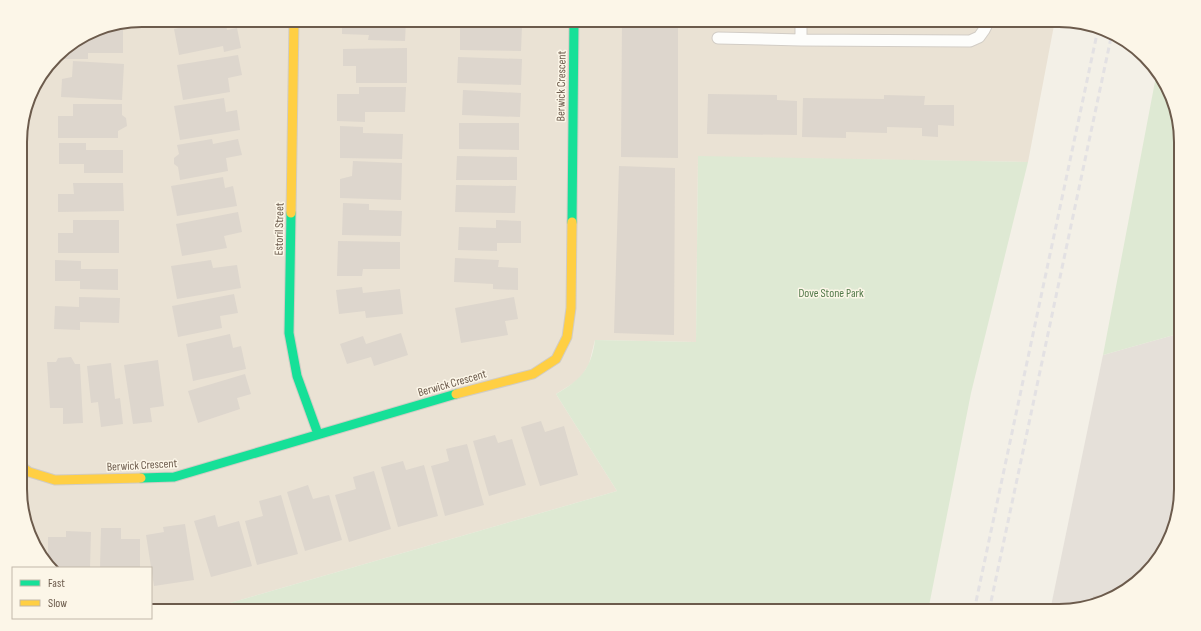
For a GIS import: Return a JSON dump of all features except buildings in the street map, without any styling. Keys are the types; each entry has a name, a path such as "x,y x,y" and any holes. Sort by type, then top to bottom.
{"street":[{"name":"Estoril Street","path":"294,27 289,333 297,376 318,434"},
{"name":"Berwick Crescent","path":"27,470 54,480 174,478 318,434 507,380 533,374 556,359 567,337 571,308 574,27"}],"lane":[{"path":"801,27 801,40"},
{"path":"718,38 970,41 978,37 986,27"}],"shaded area":[{"path":"135,27 1054,27 1028,162 698,157 696,342 595,340 589,364 581,377 556,394 617,491 226,604 152,604 152,567 58,567 46,553 36,533 28,504 27,489 27,135 31,113 36,98 46,78 66,56 78,46 98,36 113,31"},
{"path":"1174,335 1173,504 1165,533 1155,553 1135,575 1123,585 1096,598 1081,602 1051,604 1103,355"}],"green space":[{"path":"1155,80 1165,98 1173,127 1174,335 1103,355"},
{"name":"Dove Stone Park","path":"698,156 1028,162 971,393 929,604 226,604 617,491 556,394 572,384 583,373 591,359 595,340 696,342"}],"railway":[{"path":"975,604 1097,33"},
{"path":"990,604 1111,39"}],"traffic: fast":[{"path":"572,222 574,27"},
{"path":"291,213 289,333 297,376 318,434"},
{"path":"141,478 174,477 456,394"}],"traffic: slow":[{"path":"291,213 294,27"},
{"path":"456,394 533,374 556,359 567,337 571,308 572,222"},
{"path":"27,470 55,480 141,478"}]}
